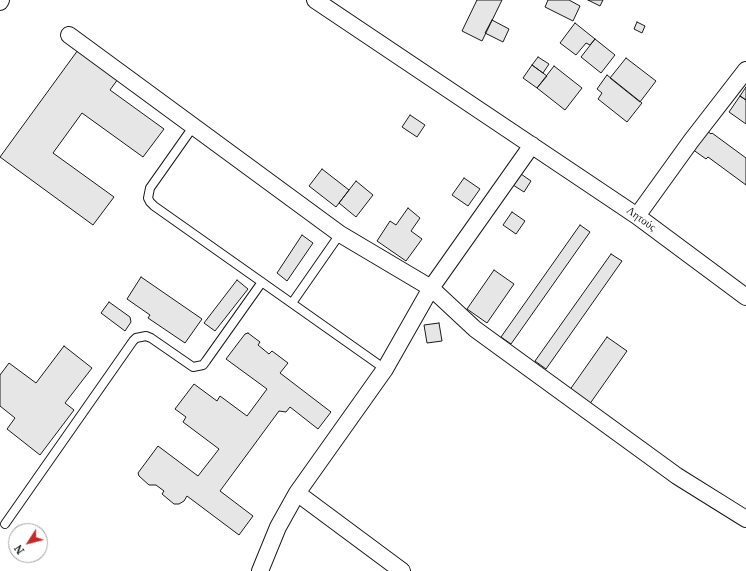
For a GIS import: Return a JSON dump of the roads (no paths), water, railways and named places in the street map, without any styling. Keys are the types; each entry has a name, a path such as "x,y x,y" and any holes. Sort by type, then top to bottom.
{"street":[{"name":"Λητούς","path":"315,0 637,216 746,297"},
{"path":"69,35 340,234 431,288 475,329 677,476 746,519"},
{"path":"637,216 691,141 746,70"},
{"path":"260,571 278,528 297,493 385,369 431,288 532,146"},
{"path":"297,493 402,571"}],"lane":[{"path":"194,126 150,188 148,198 150,202 385,369"},
{"path":"292,303 340,234"},
{"path":"5,524 136,338 146,336 188,364 193,366 203,365 262,282"}]}
